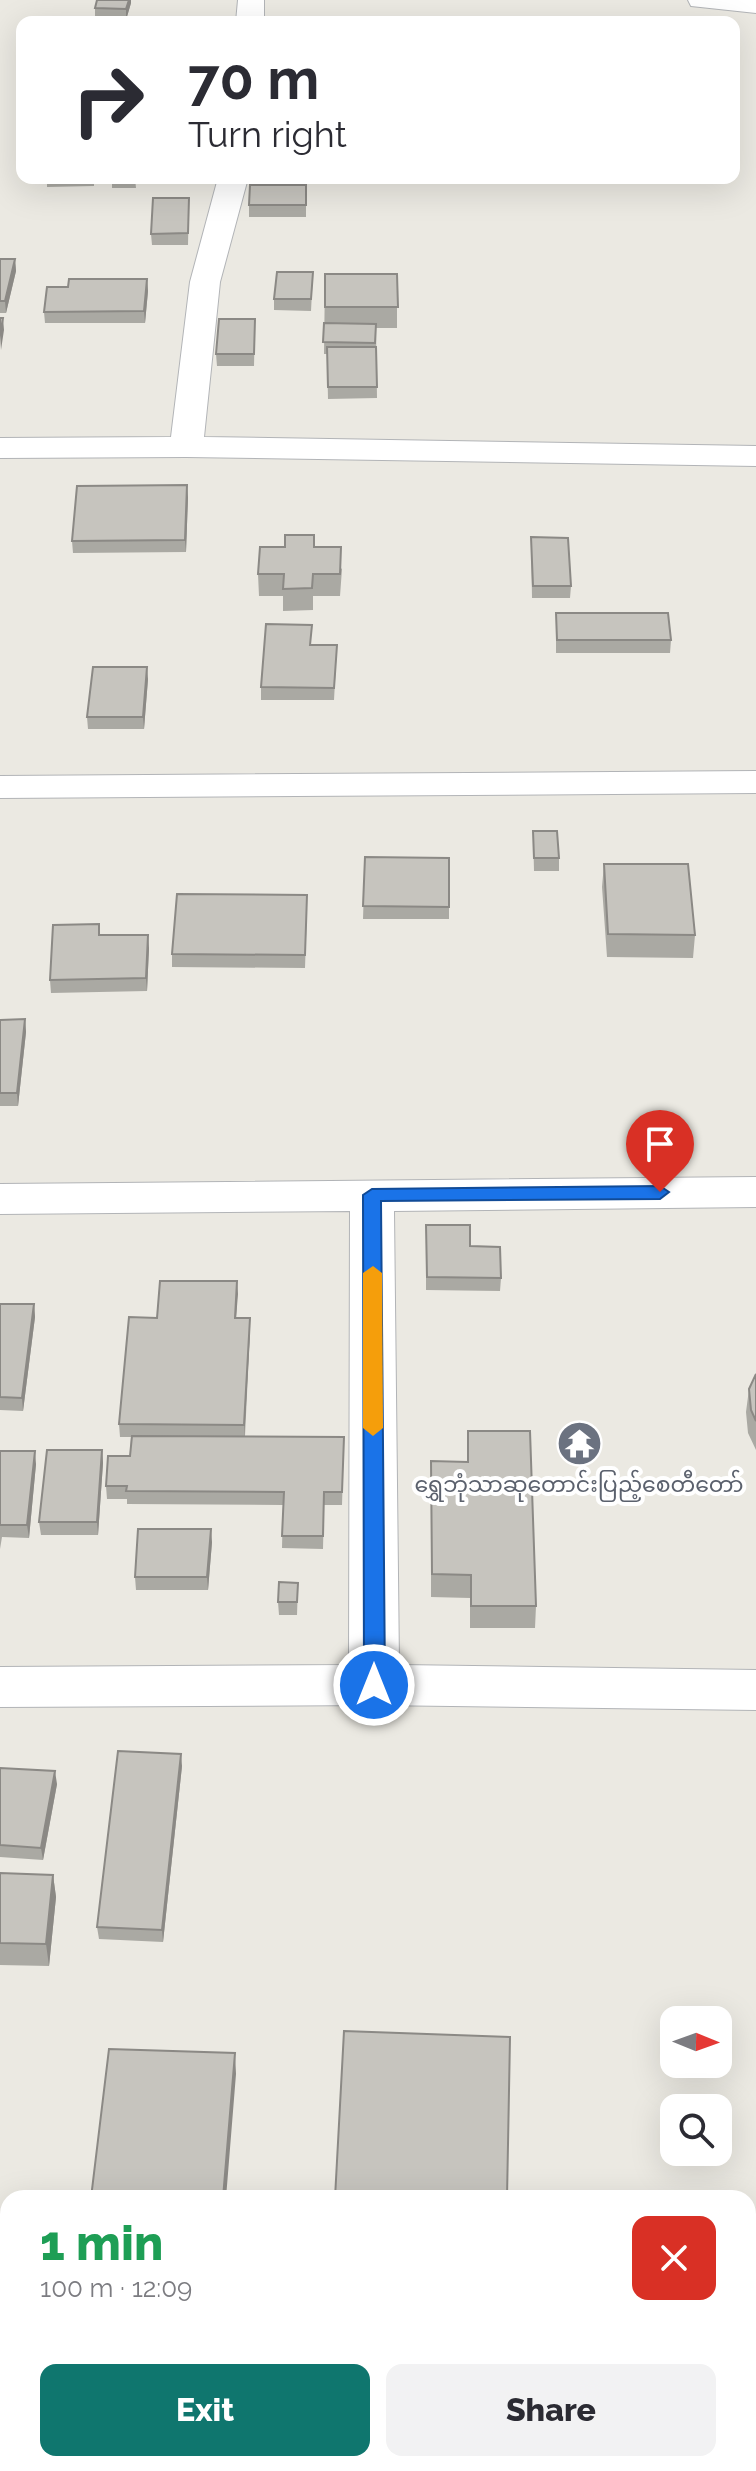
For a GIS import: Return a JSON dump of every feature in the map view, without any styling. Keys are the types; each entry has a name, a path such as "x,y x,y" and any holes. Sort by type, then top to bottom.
{"street":[{"path":"701,0 756,5"},
{"path":"186,447 205,282 231,184"},
{"path":"0,448 186,447 756,456"},
{"path":"0,787 756,782"},
{"path":"0,1199 756,1192"},
{"path":"372,1195 374,1685"},
{"path":"0,1687 374,1685 756,1690"}],"building":[{"path":"97,0 129,0 126,9 95,8"},
{"path":"250,185 306,185 306,205 249,205"},
{"path":"153,198 189,198 188,233 151,234"},
{"path":"0,259 15,259 5,301 0,301"},
{"path":"277,272 313,272 311,299 274,299"},
{"path":"325,274 397,274 398,307 325,307"},
{"path":"69,279 147,279 144,311 44,312 47,287 68,287"},
{"path":"219,319 255,319 254,354 216,354"},
{"path":"324,323 376,324 375,343 323,342"},
{"path":"327,347 376,347 377,387 328,387"},
{"path":"187,485 185,540 72,541 77,486"},
{"path":"285,535 314,535 314,547 341,547 340,574 313,574 312,588 283,589 284,574 258,574 260,547 285,547"},
{"path":"531,537 568,538 571,586 533,586"},
{"path":"556,613 668,613 671,640 557,640"},
{"path":"266,624 312,625 310,645 337,645 334,688 261,687"},
{"path":"93,667 147,667 143,717 87,717"},
{"path":"533,831 557,831 559,858 534,858"},
{"path":"365,857 449,858 449,907 363,906"},
{"path":"604,864 688,864 695,935 608,934"},
{"path":"177,894 307,895 305,955 172,954"},
{"path":"99,924 99,935 148,935 146,978 50,980 53,925"},
{"path":"25,1019 17,1093 0,1093 0,1020"},
{"path":"426,1225 470,1225 470,1246 500,1247 501,1278 427,1277"},
{"path":"160,1281 237,1281 235,1318 250,1318 244,1425 119,1424 129,1317 157,1318"},
{"path":"0,1304 34,1304 22,1398 0,1397"},
{"path":"756,1374 756,1421 751,1410 749,1389"},
{"path":"468,1431 530,1431 536,1606 471,1606 471,1575 432,1574 431,1461 468,1462"},
{"path":"132,1436 344,1437 342,1492 324,1492 323,1536 282,1536 284,1492 126,1491 127,1486 106,1486 108,1456 130,1456"},
{"path":"47,1450 102,1450 97,1522 39,1522"},
{"path":"0,1451 35,1451 27,1525 0,1525"},
{"path":"138,1529 211,1529 207,1577 135,1577"},
{"path":"279,1582 298,1583 297,1602 278,1602"},
{"path":"118,1751 181,1754 162,1930 97,1927"},
{"path":"0,1768 55,1771 41,1848 0,1845"},
{"path":"0,1873 53,1875 46,1944 0,1943"},
{"path":"344,2031 510,2037 507,2190 335,2190"},
{"path":"109,2049 235,2053 224,2190 92,2190"}],"slow traffic":[{"path":"373,1273 373,1428"}],"place":[{"name":"ရွှေဘုံသာဆုတောင်းပြည့်စေတီတော်","path":"579,1443"}],"route":[{"path":"374,1685 372,1195 660,1192"}]}
